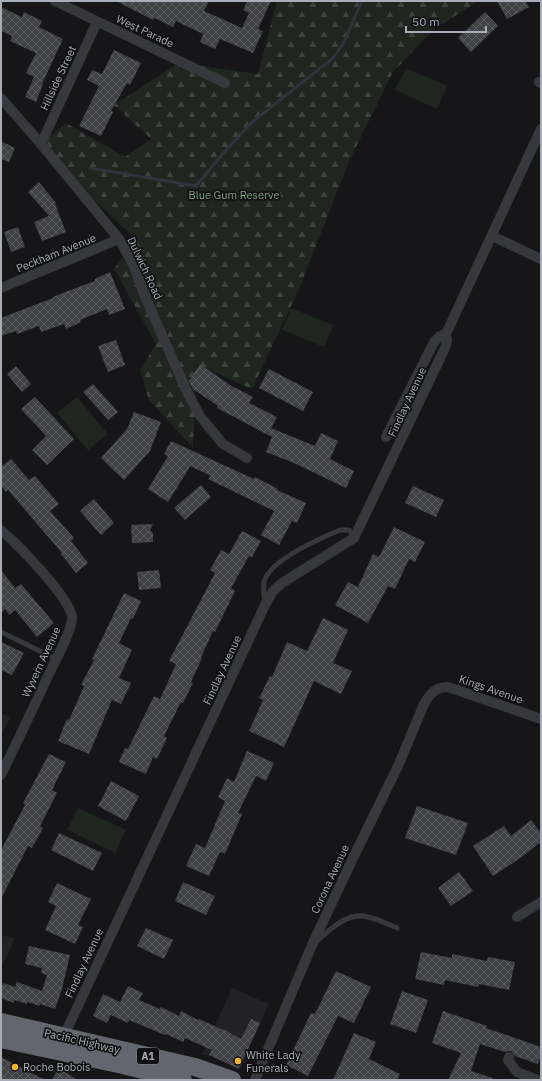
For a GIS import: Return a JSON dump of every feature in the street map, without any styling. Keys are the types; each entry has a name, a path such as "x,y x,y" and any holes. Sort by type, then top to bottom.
{"highway":[{"name":"Pacific Highway","path":"1,1022 60,1043 183,1080"},
{"name":"Pacific Highway","path":"1,1039 60,1043 195,1067 232,1080"}],"street":[{"name":"West Parade","path":"55,1 225,83"},
{"name":"Hillside Street","path":"41,144 97,22"},
{"name":"Dulwich Road","path":"1,98 119,239 134,266 143,292 188,394 200,416 223,444 247,458"},
{"name":"Findlay Avenue","path":"60,1043 265,606 273,592 282,583 354,538 445,348 447,341 446,334 541,130"},
{"path":"492,236 541,259"},
{"name":"Peckham Avenue","path":"1,288 119,239"},
{"name":"Findlay Avenue","path":"386,437 434,342 440,336 446,334"},
{"name":"Wyvern Avenue","path":"1,530 34,562 64,598 70,608 72,618 71,625 56,659 1,776"},
{"name":"Kings Avenue","path":"433,691 440,687 448,686 540,716"},
{"name":"Corona Avenue","path":"255,1080 312,945 398,766 424,704 433,691"},
{"path":"517,917 541,902"},
{"path":"509,1057 508,1060 517,1072 537,1080"}],"lane":[{"path":"265,606 264,582 272,568 291,553 340,530 349,530 354,538"},
{"path":"1,632 56,659"},
{"path":"312,945 342,921 351,917 367,917 397,928"}],"shaded area":[{"path":"1,713 10,717 1,736"},
{"path":"1,935 15,938 1,968"},
{"path":"232,988 269,1004 239,1069 211,1056 202,1055"}],"green space":[{"name":"Blue Gum Reserve","path":"277,1 479,1 434,29 393,72 350,159 300,287 252,389 197,364 193,448 149,400 140,370 156,344 114,269 136,239 37,147 66,123 125,157 151,139 114,105 179,63 258,74"},
{"path":"406,68 447,86 437,109 395,90"},
{"path":"291,308 333,325 324,347 282,330"},
{"path":"77,397 108,434 88,450 57,413"},
{"path":"78,808 126,830 115,853 67,830"}],"building":[{"path":"116,1 209,1 204,11 242,28 249,13 243,10 247,1 271,1 258,29 263,31 253,53 220,39 215,49 200,42 203,34 176,21 173,27 154,18 153,20"},
{"path":"497,1 525,1 529,7 507,19"},
{"path":"1,7 22,17 24,12 42,21 39,27 63,39 42,84 36,102 25,97 34,77 26,73 36,53 10,41 12,36 1,31"},
{"path":"485,12 498,26 471,52 458,38"},
{"path":"114,50 141,63 130,85 127,83 111,111 113,112 101,136 79,126 99,86 87,80 92,70 102,74"},
{"path":"1,141 15,148 9,162 1,159"},
{"path":"39,182 56,203 55,204 66,232 42,241 34,222 49,216 28,192"},
{"path":"18,227 25,247 11,252 4,232"},
{"path":"110,272 125,309 109,315 107,309 80,320 81,322 66,329 64,324 41,332 39,326 17,334 16,331 1,336 1,318 95,281 95,279"},
{"path":"116,340 125,365 108,372 98,346"},
{"path":"200,364 230,385 253,397 249,403 277,417 271,428 315,446 321,433 338,441 330,459 354,471 346,488 294,463 266,452 272,437 217,408 218,406 193,389 189,381"},
{"path":"16,366 31,384 22,392 7,374"},
{"path":"269,369 313,392 303,411 259,388"},
{"path":"93,384 118,412 108,420 83,392"},
{"path":"35,397 74,439 47,465 32,450 46,436 21,409"},
{"path":"134,412 161,422 150,451 124,480 101,458 127,429"},
{"path":"171,441 254,479 255,477 278,489 277,490 306,503 297,523 292,521 279,545 261,535 274,511 208,479 211,476 190,466 168,502 148,489 168,456 164,454"},
{"path":"11,459 29,480 35,476 59,504 50,511 74,538 71,541 88,563 76,573 61,554 62,553 8,490 6,492 1,486 1,467"},
{"path":"201,485 211,497 185,520 174,508"},
{"path":"413,486 444,500 436,517 405,503"},
{"path":"94,499 114,523 101,535 80,511"},
{"path":"153,524 150,530 153,533 153,542 132,543 131,525"},
{"path":"394,527 425,542 415,562 409,559 395,589 388,586 368,623 335,605 348,582 358,587 373,554 379,557"},
{"path":"242,531 261,541 252,557 249,556 231,588 235,591 215,632 213,631 201,657 202,658 191,682 193,683 183,703 181,702 164,736 167,738 157,759 153,757 146,774 119,762 125,748 128,749 154,696 160,699 176,664 169,661 215,573 210,570 221,550 229,554"},
{"path":"1,570 15,588 21,584 54,623 37,637 15,610 9,615 5,609 1,613"},
{"path":"159,570 161,588 139,590 137,572"},
{"path":"124,593 141,601 133,619 131,618 119,643 132,650 119,678 131,683 121,704 112,700 89,754 58,741 67,719 69,720 84,686 81,685 94,660 92,659"},
{"path":"323,618 348,630 333,663 352,671 341,694 314,681 284,747 249,731 263,700 259,698 270,676 272,677 287,642 307,651"},
{"path":"1,642 24,653 12,675 1,670"},
{"path":"247,751 274,763 266,781 256,776 238,813 242,814 225,854 220,852 209,876 186,866 196,844 205,848 225,801 218,797 227,778 234,782"},
{"path":"49,754 66,762 52,790 57,793 40,826 43,828 32,848 28,846 1,899 1,850 25,805 23,803"},
{"path":"111,781 139,796 126,821 98,806"},
{"path":"417,806 468,823 456,855 405,838"},
{"path":"531,820 541,833 541,842 493,876 473,846 504,826 511,836"},
{"path":"59,833 102,853 93,871 51,850"},
{"path":"459,872 473,891 451,906 438,888"},
{"path":"183,882 215,896 206,915 175,901"},
{"path":"57,883 91,899 78,925 83,927 75,944 45,930 56,906 48,902"},
{"path":"146,928 173,940 164,959 137,946"},
{"path":"29,946 70,955 62,989 55,1009 40,1004 40,1006 14,1000 14,1003 1,998 3,983 15,987 17,982 42,991 47,975 41,973 42,968 25,964"},
{"path":"421,952 452,958 452,954 487,961 488,957 515,962 509,990 479,984 478,987 445,980 444,985 415,979"},
{"path":"336,971 371,987 354,1023 338,1016 308,1076 286,1065 311,1013 315,1014"},
{"path":"128,986 143,993 139,1000 160,1009 161,1007 179,1016 181,1011 198,1020 199,1019 223,1029 241,1039 251,1019 260,1023 239,1069 209,1055 212,1050 185,1038 183,1042 129,1020 128,1023 111,1015 107,1023 93,1016 103,994 120,1002"},
{"path":"402,991 428,1000 416,1033 390,1024"},
{"path":"443,1011 541,1047 541,1054 538,1064 515,1056 511,1051 505,1052 480,1044 471,1071 493,1078 493,1080 448,1080 461,1053 432,1043"},
{"path":"354,1033 376,1042 369,1059 400,1074 397,1080 333,1080"},
{"path":"1,1057 45,1080 1,1080"},
{"path":"59,1067 77,1080 52,1080"}],"waterway":[{"path":"90,168 196,186 251,123 333,58 343,44 362,1"}],"place":[{"name":"White Lady Funerals","path":"238,1061"},
{"name":"Roche Bobois","path":"15,1067"}]}
